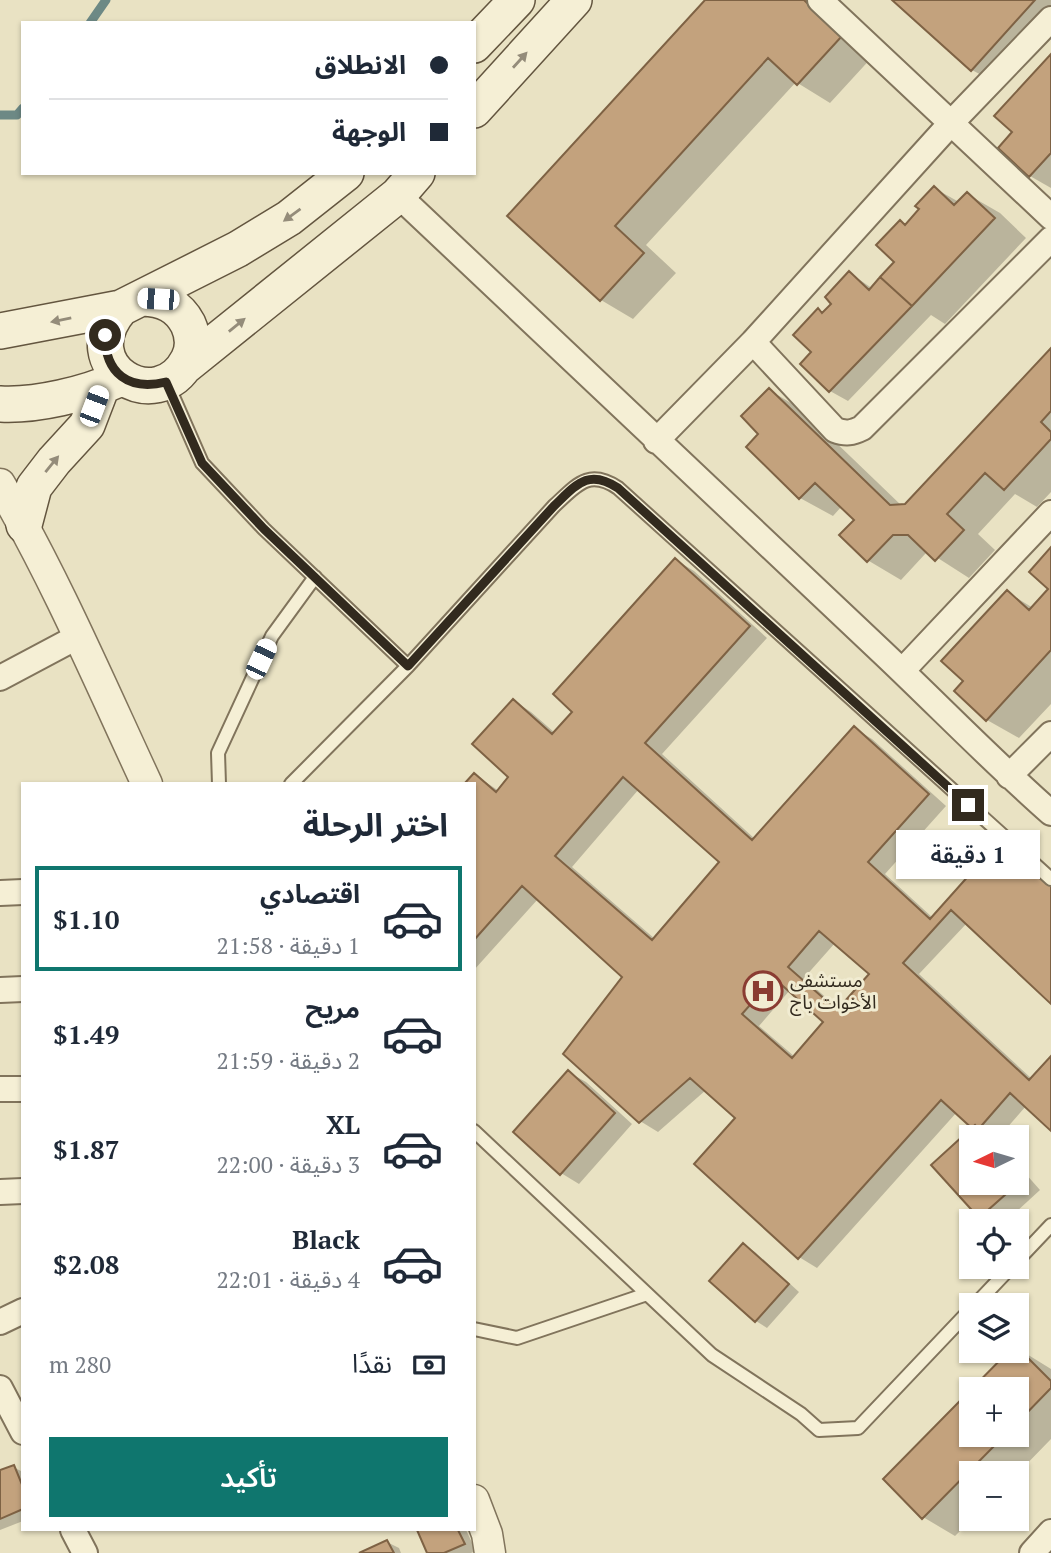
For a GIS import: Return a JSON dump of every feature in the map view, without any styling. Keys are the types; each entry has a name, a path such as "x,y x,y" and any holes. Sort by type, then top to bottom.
{"main road":[{"path":"476,43 517,0"},
{"path":"476,108 573,0"},
{"path":"24,525 34,487 87,425 112,382 111,365 105,351 105,335 111,320 132,303 238,249 279,224 343,175"},
{"path":"0,404 22,405 112,382 151,386 175,375 408,184"},
{"path":"0,331 158,299 171,304 182,314 189,326 191,355 175,375"}],"street":[{"path":"820,0 1051,217"},
{"path":"656,441 753,342 951,122 1051,19"},
{"path":"408,184 656,441 1051,813"},
{"path":"753,342 835,430 854,432 862,428 1051,239"},
{"path":"0,484 24,525 79,636 146,782"},
{"path":"902,671 1051,513"},
{"path":"0,678 79,636"},
{"path":"1009,776 1051,734"},
{"path":"0,893 21,892"},
{"path":"0,990 21,989"},
{"path":"0,1089 21,1089"},
{"path":"0,1192 21,1191"},
{"path":"0,1322 21,1312"},
{"path":"0,1388 21,1428"},
{"path":"476,1505 487,1534 490,1553"},
{"path":"74,1531 85,1553"},
{"path":"1032,1553 1051,1532"}],"lane":[{"path":"175,375 202,463 264,529 408,666"},
{"path":"293,782 408,666 554,506 578,483 593,478 604,479 618,488 1051,879"},
{"path":"219,782 218,753 272,636 315,577"},
{"path":"476,1132 712,1355 801,1414 819,1430 858,1428 959,1322"},
{"path":"1029,1248 1051,1225"},
{"path":"986,1293 1000,1279"},
{"path":"476,1329 517,1338 647,1294"}],"building":[{"path":"705,0 804,0 842,36 797,85 768,58 615,226 644,253 600,301 507,216"},
{"path":"892,0 1035,0 971,71"},
{"path":"1051,54 1051,153 1029,177 998,148 1012,132 994,116"},
{"path":"934,186 954,205 967,192 995,218 912,306 880,277 894,262 876,245 900,220 905,225 919,209 915,206"},
{"path":"849,271 869,290 880,277 912,306 829,392 800,364 811,352 793,335 818,308 822,313 831,304 825,297"},
{"path":"1051,348 1051,411 1041,422 1051,432 1051,439 1004,490 985,473 947,514 964,530 935,561 908,535 893,535 867,562 839,535 854,520 815,483 799,499 746,447 758,434 741,416 769,388 890,505 905,504"},
{"path":"1051,547 1051,650 986,721 954,691 963,681 941,661 1007,590 1029,610 1048,589 1029,572"},
{"path":"675,558 750,626 645,743 752,840 854,726 929,794 868,862 930,919 1004,836 1051,879 1051,1004 951,910 903,963 1029,1080 1051,1056 1051,1131 1010,1093 982,1125 968,1125 941,1100 798,1259 694,1164 735,1118 690,1078 639,1123 563,1054 622,977 522,886 476,938 476,782 466,782 474,773 496,792 508,777 472,744 513,699 552,734 572,712 553,694","holes":["623,777 719,862 652,940 555,856","819,931 869,974 837,1010 788,967","774,978 823,1022 792,1058 742,1014"]},
{"path":"568,1070 615,1113 560,1175 513,1132"},
{"path":"959,1140 959,1195 1005,1195 989,1209 971,1209 931,1165"},
{"path":"743,1243 789,1284 755,1322 709,1281"},
{"path":"1029,1359 1051,1381 1051,1388 1029,1411 1029,1377 983,1377 997,1363 1029,1363"},
{"path":"959,1402 959,1447 993,1447 979,1461 959,1461 959,1482 922,1519 883,1479"},
{"path":"14,1465 21,1482 21,1510 0,1519 0,1470"},
{"path":"417,1531 458,1531 465,1544 444,1553 427,1553"},
{"path":"387,1540 394,1553 359,1553"}],"waterway":[{"path":"91,21 106,0"},
{"path":"0,115 17,115 21,110"}],"place":[{"name":"مستشفى الأخوات باج","path":"763,991"}],"route":[{"path":"105,335 105,351 111,365 122,377 135,384 151,386 166,382 202,463 264,529 408,666 578,483 593,478 604,479 618,488 968,805"}]}
